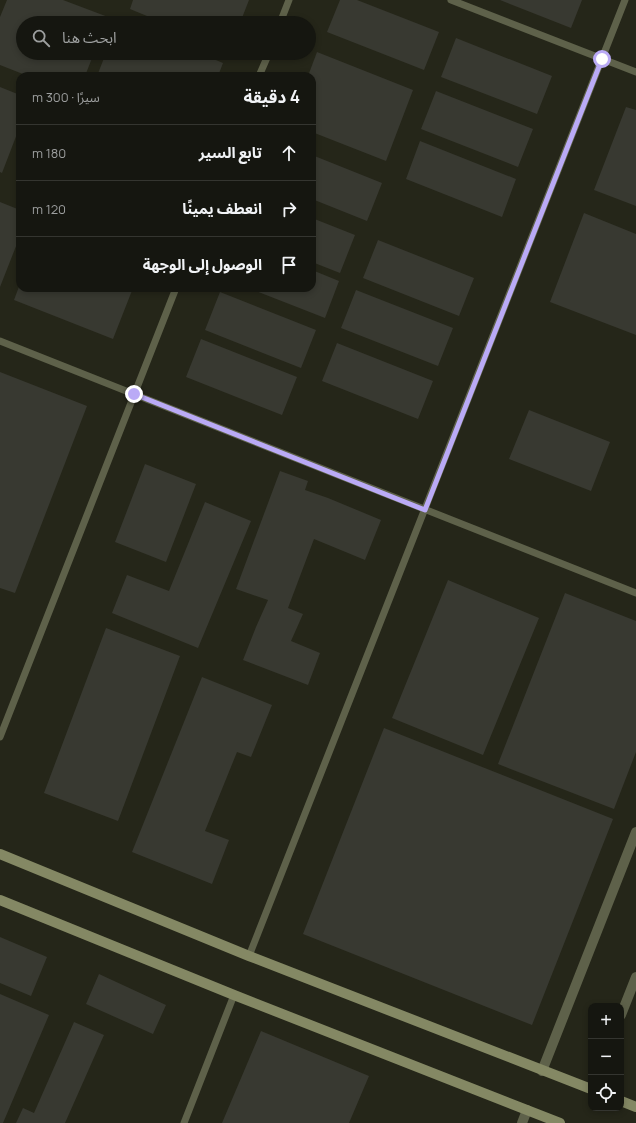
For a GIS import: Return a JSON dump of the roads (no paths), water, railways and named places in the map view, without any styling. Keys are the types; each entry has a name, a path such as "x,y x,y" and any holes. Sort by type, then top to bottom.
{"street":[{"path":"542,1070 636,832"},
{"path":"0,854 249,956 588,1088"},
{"path":"0,900 234,995 560,1123"},
{"path":"624,1007 636,977"},
{"path":"624,1102 636,1107"},
{"path":"522,1123 527,1110"}],"lane":[{"path":"283,16 289,0"},
{"path":"451,0 636,72"},
{"path":"249,956 625,0"},
{"path":"261,72 266,60"},
{"path":"0,737 174,292"},
{"path":"0,341 636,593"},
{"path":"184,1123 234,995"}]}
